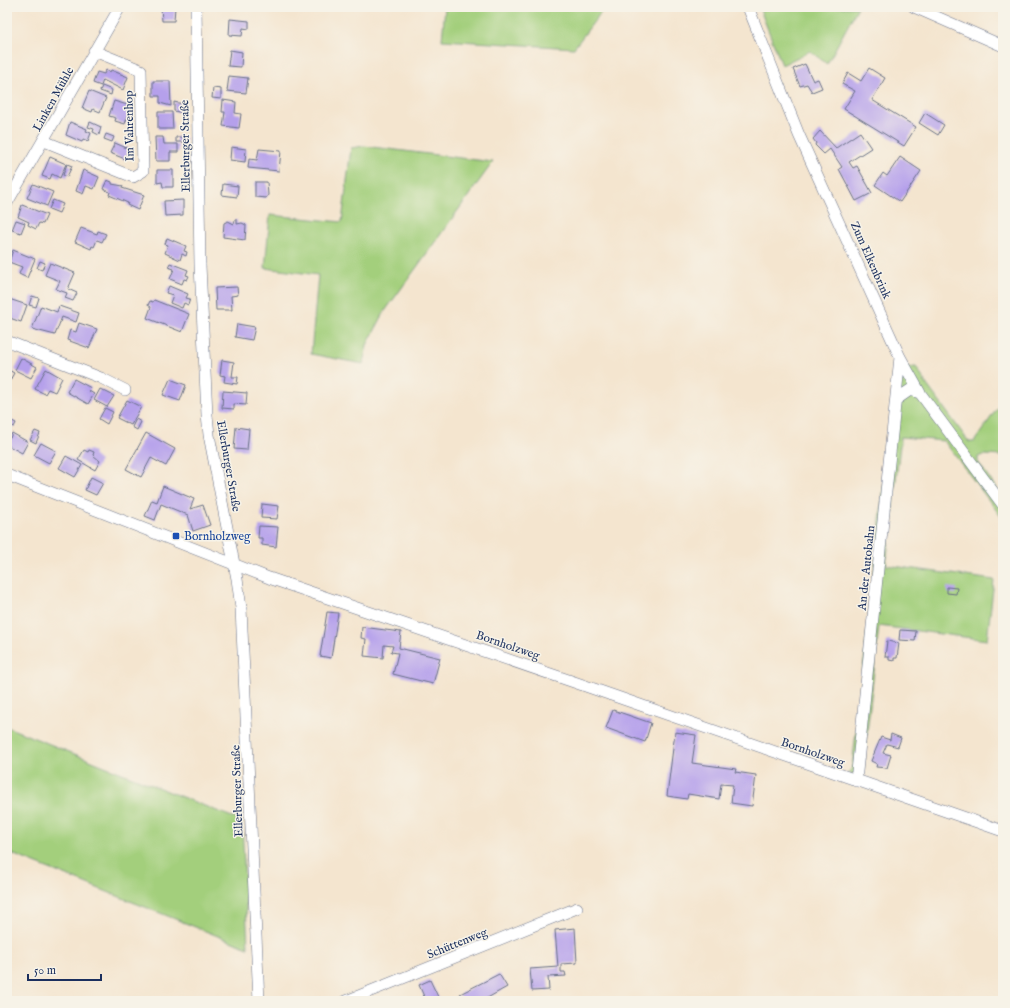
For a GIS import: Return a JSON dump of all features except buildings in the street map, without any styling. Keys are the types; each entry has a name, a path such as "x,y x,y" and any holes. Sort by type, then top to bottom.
{"street":[{"name":"Linken Mühle","path":"7,203 120,7"},
{"name":"Ellerburger Straße","path":"196,7 200,265 207,415 212,454 234,566 244,643 259,1001"},
{"name":"Zum Elkenbrink","path":"748,7 799,134 900,357 920,393 1003,505"},
{"path":"914,7 1003,46"},
{"name":"Im Vahrenhop","path":"44,141 133,177 143,171 140,70 94,51"},
{"path":"7,341 101,378 124,390"},
{"name":"An der Autobahn","path":"856,781 897,399 900,357"},
{"path":"897,399 910,390 920,393"},
{"name":"Bornholzweg","path":"7,475 234,566 1003,831"},
{"name":"Schüttenweg","path":"346,1001 577,908"}],"green space":[{"path":"445,7 605,7 574,48 442,40"},
{"path":"759,7 858,7 827,64 810,51 782,65"},
{"path":"364,146 493,162 385,311 367,345 363,364 311,354 318,275 265,268 270,215 342,222 351,148"},
{"path":"916,367 927,385 969,442 974,442 1003,400 1003,456 984,455 978,457 978,462 1003,498 1003,519 944,441 901,437 886,565 994,580 987,640 879,626 862,777 848,773 852,768 897,369"},
{"path":"7,727 242,821 248,948 7,852"}],"place":[{"name":"Bornholzweg","path":"176,536"}]}
